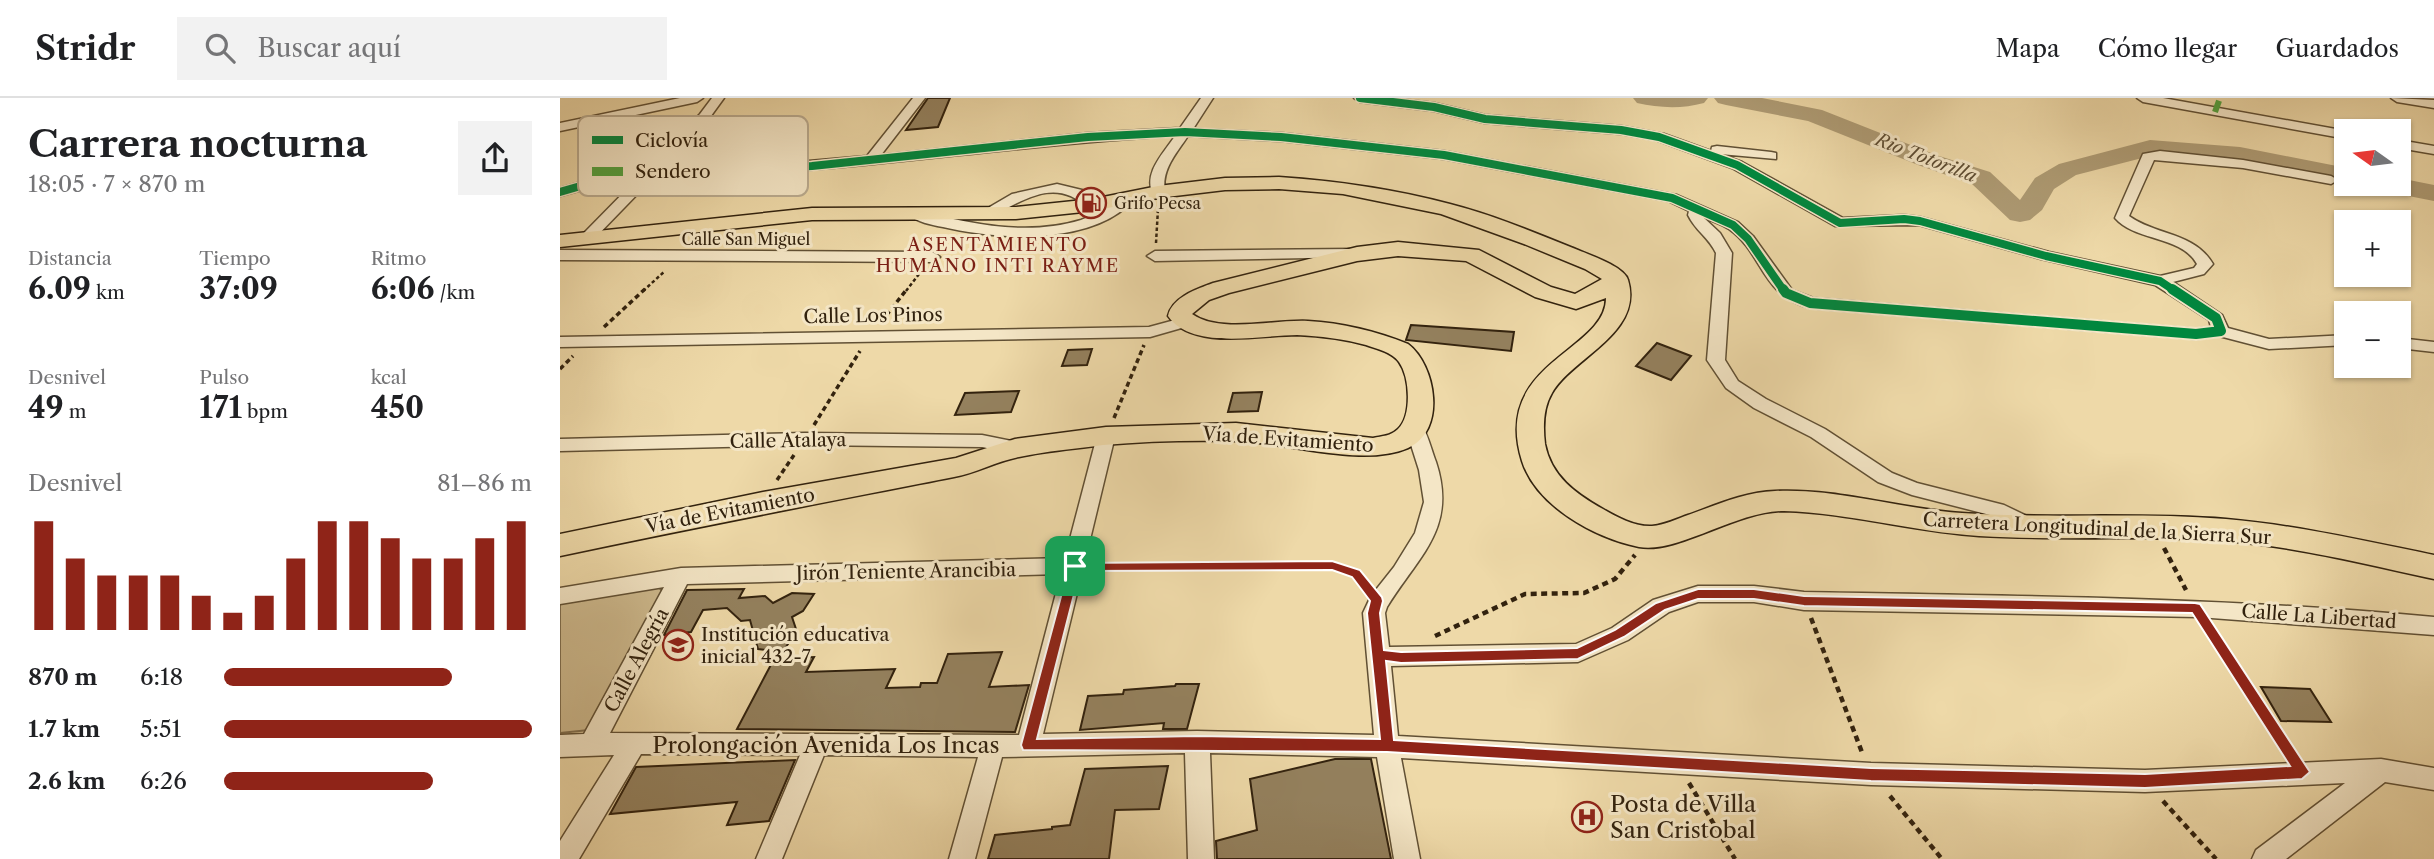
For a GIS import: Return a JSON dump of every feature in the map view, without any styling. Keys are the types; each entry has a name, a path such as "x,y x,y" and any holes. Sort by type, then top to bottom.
{"highway":[{"path":"560,241 812,214 983,215 1093,205 1158,192 1225,184 1279,183 1343,188 1409,200 1532,239 1593,264 1617,279 1620,294 1618,309 1610,324 1536,392 1528,420 1534,457 1542,475 1579,508 1614,528 1649,538"},
{"path":"1414,425 1420,414 1418,380 1412,360 1402,350 1354,336 1301,328 1221,331 1201,329 1186,322 1180,316 1181,310 1201,295 1266,276 1357,254 1398,249 1471,255 1543,292 1576,302 1600,292 1617,279"},
{"path":"1576,302 1580,324 1578,353"},
{"name":"Vía de Evitamiento","path":"560,545 763,502 958,467 1015,448 1106,436 1236,432 1373,447 1393,444 1408,436 1414,425"},
{"name":"Carretera Longitudinal de la Sierra Sur","path":"1649,538 1699,524 1730,511 1781,501 1950,523 2153,527 2275,536 2434,567"}],"street":[{"path":"612,116 697,98"},
{"path":"705,116 718,98"},
{"path":"872,158 919,98"},
{"path":"1158,192 1156,180 1161,167 1207,98"},
{"path":"1360,98 1433,102 1485,119 1621,130 1659,137 1737,165 1840,223 1904,219 1935,223 2046,256 2160,281 2216,318 2221,331"},
{"path":"2143,98 2334,133"},
{"path":"2397,98 2434,104"},
{"path":"560,127 578,123"},
{"path":"808,164 1088,137 1185,132 1280,137 1444,155 1672,198 1733,225 1748,239 1786,293 1810,303 2196,334 2221,331 2248,343 2267,346 2334,341"},
{"path":"2412,146 2434,150"},
{"path":"1695,148 1771,156"},
{"path":"2160,281 2199,271 2205,264 2202,257 2189,246 2135,227 2122,218 2148,157 2160,155 2243,164 2332,180"},
{"path":"560,192 578,187"},
{"path":"587,237 626,196"},
{"path":"915,214 937,223 1013,232 1086,223 1107,214 1128,198"},
{"path":"1697,210 1696,218 1716,236 1724,253 1716,360 1718,369 1727,380 1763,406 1816,432 1894,482 2002,511 2028,525"},
{"path":"1155,256 1357,254"},
{"name":"Calle San Miguel","path":"560,255 932,257"},
{"name":"Calle Los Pinos","path":"560,342 1150,332 1186,322"},
{"path":"2411,345 2434,347"},
{"path":"1407,859 1387,746 1374,613 1377,601 1399,576 1430,529 1436,498 1428,464 1414,425"},
{"path":"1028,745 1106,436"},
{"name":"Calle Atalaya","path":"560,445 805,439 982,441 1015,448"},
{"name":"Jirón Teniente Arancibia","path":"560,596 681,576 1075,566"},
{"name":"Calle Alegría","path":"592,745 681,576"},
{"name":"Calle La Libertad","path":"1379,655 1401,658 1578,653 1620,634 1661,606 1698,594 1754,594 1804,601 2195,608 2334,615 2434,626"},
{"path":"564,859 634,743"},
{"name":"Prolongación Avenida Los Incas","path":"560,746 634,743 993,746 1197,743 1387,746 1677,765 1871,774 2145,781 2381,770 2434,779"},
{"path":"1197,743 1201,859"},
{"path":"769,859 817,744"},
{"path":"962,859 993,746"},
{"path":"2266,859 2381,770"}],"path":[{"path":"1155,256 1158,192"},
{"path":"560,369 679,257"},
{"path":"763,502 870,336 932,257"},
{"path":"1106,436 1150,332"},
{"path":"2153,527 2195,608 2302,772"},
{"path":"1434,636 1525,594 1584,593 1615,579 1649,538"},
{"path":"1075,566 1332,565 1356,573 1377,601"},
{"path":"1804,601 1871,774 1942,859"},
{"path":"1677,765 1735,859"},
{"path":"2145,781 2216,859"}],"shaded area":[{"path":"657,585 663,592 589,730 560,733 560,600"}],"building":[{"path":"928,98 950,98 938,127 906,130"},
{"path":"1411,325 1514,332 1511,351 1406,340"},
{"path":"1657,343 1691,356 1671,380 1636,366"},
{"path":"1092,349 1087,365 1062,366 1068,350"},
{"path":"1019,391 1011,412 955,415 965,393"},
{"path":"1262,392 1258,411 1228,412 1233,393"},
{"path":"744,589 739,598 765,596 773,603 792,593 814,594 803,611 792,617 797,632 782,652 758,649 750,620 741,621 727,608 703,610 691,632 664,635 687,590"},
{"path":"1002,652 989,687 1029,685 1015,732 737,729 774,659 814,657 806,672 895,669 886,688 920,687 921,683 937,683 948,654"},
{"path":"1199,684 1187,729 1163,729 1164,723 1080,730 1088,696 1123,694 1124,690"},
{"path":"2261,687 2310,689 2331,722 2281,721"},
{"path":"1335,759 1371,759 1391,859 1217,859 1216,841 1257,830 1250,779"},
{"path":"795,760 769,821 727,825 737,802 610,814 636,767"},
{"path":"1168,766 1159,809 1115,810 1109,859 988,859 995,835 1070,825 1085,769"}],"waterway":[{"name":"Rio Totorilla","path":"1645,98 1659,101 1696,98"},
{"name":"Rio Totorilla","path":"1726,98 1814,115 1927,160 1981,178 2020,214 2032,204 2044,184 2068,169 2150,148 2240,155 2334,173"},
{"name":"Rio Totorilla","path":"2412,189 2434,193"}],"marked path":[{"path":"2215,112 2220,98"}],"cycle path":[{"path":"808,166 1088,137 1185,132 1281,137 1444,155 1672,198 1733,225 1748,239 1786,293 1810,303 2196,334 2221,331 2216,318 2160,281 2046,256 1920,221 1904,219 1840,223 1737,165 1659,137 1621,130 1485,119 1434,107 1360,98"},
{"path":"560,192 578,187"}],"place":[{"name":"Grifo Pecsa","path":"1091,203"},
{"name":"Institución educativa inicial 432-7","path":"678,645"},
{"name":"Posta de Villa San Cristobal","path":"1587,817"}],"district":[{"name":"ASENTAMIENTO HUMANO INTI RAYME","path":"998,255"}],"route":[{"path":"1075,566 1028,745 1197,743 1387,746 1379,655 1401,658 1578,653 1620,634 1661,606 1698,594 1754,594 1804,601 2195,608 2302,772 2145,781 1871,774 1677,765 1387,746 1374,613 1377,601 1356,573 1332,565 1075,566"}]}
